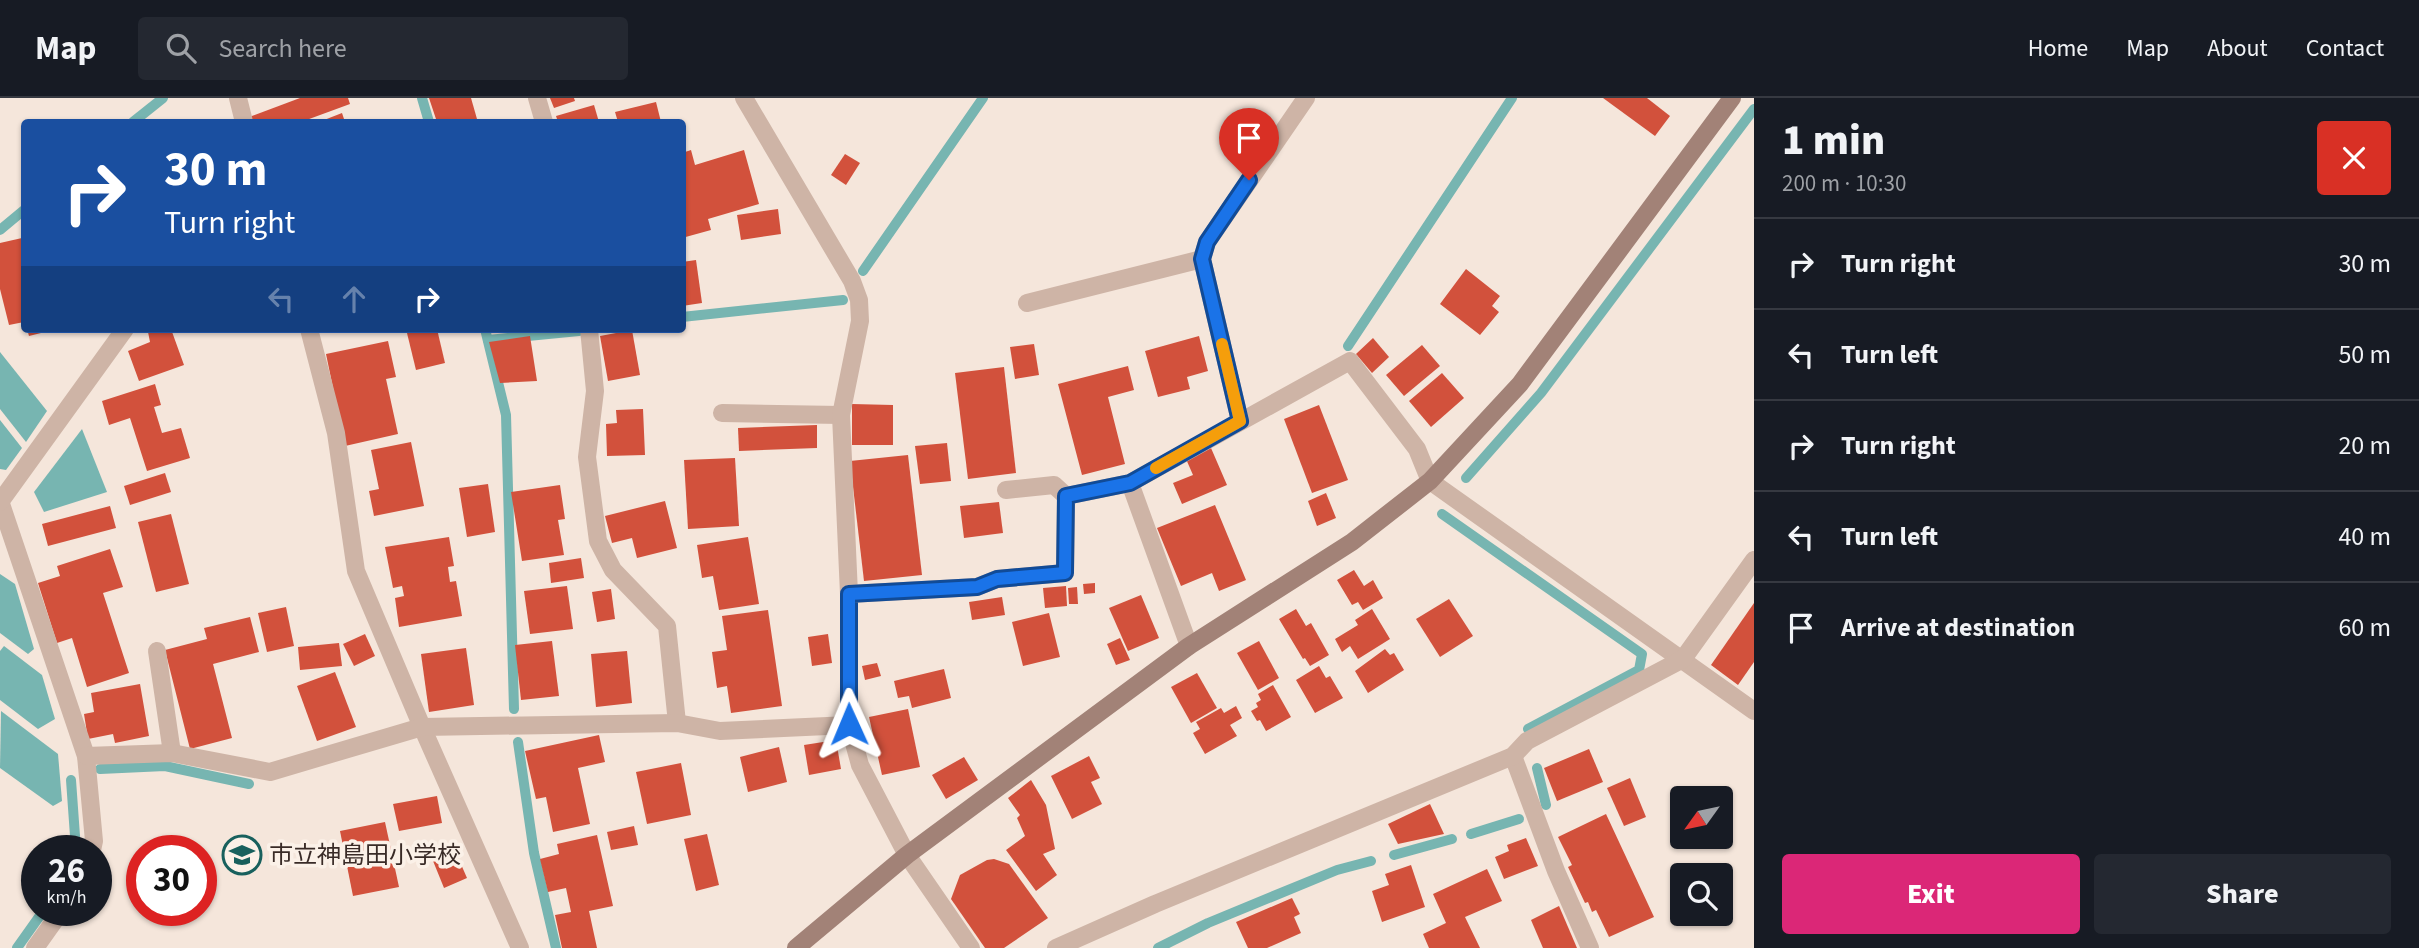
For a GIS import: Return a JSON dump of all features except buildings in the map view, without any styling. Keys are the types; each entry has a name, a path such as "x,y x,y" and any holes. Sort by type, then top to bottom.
{"street":[{"path":"238,98 243,119"},
{"path":"537,98 543,119"},
{"path":"744,98 852,281 859,300 860,321 841,415 849,594 849,724 860,765 907,855 971,948"},
{"path":"1240,421 1202,259 1207,242 1306,98"},
{"path":"796,948 907,855 1189,646 1352,542 1430,481 1520,384 1732,98"},
{"path":"1027,303 1202,259"},
{"path":"93,835 86,756 0,502 122,333"},
{"path":"310,333 336,433 356,570 520,948"},
{"path":"589,333 595,391 587,457 598,541 613,570 667,626 677,723"},
{"path":"1066,496 1130,483 1350,361 1417,449 1430,481 1754,711"},
{"path":"722,413 841,415"},
{"path":"1130,483 1189,646"},
{"path":"849,594 977,587 997,579 1065,573 1066,496 1054,485 1006,490"},
{"path":"1056,948 1155,904 1513,757 1527,741 1683,659 1754,560"},
{"path":"157,651 172,753"},
{"path":"86,756 172,753 270,772 422,727 677,723 720,731 849,724"},
{"path":"1513,757 1556,871 1590,948"},
{"path":"35,948 51,926"}],"water":[{"path":"0,352 47,411 26,442 0,409"},
{"path":"0,420 22,448 6,470 0,469"},
{"path":"82,429 107,492 44,512 34,492"},
{"path":"0,574 15,584 34,649 28,654 0,633"},
{"path":"4,646 42,675 55,719 38,729 0,700 0,651"},
{"path":"1,711 58,754 62,801 53,806 0,768"}],"waterway":[{"path":"137,119 163,98"},
{"path":"422,98 428,119"},
{"path":"863,271 983,98"},
{"path":"1348,346 1512,98"},
{"path":"1466,478 1541,393 1754,109"},
{"path":"0,230 21,212"},
{"path":"686,317 843,300"},
{"path":"486,333 506,415 514,709"},
{"path":"488,340 559,333"},
{"path":"1442,514 1642,654 1639,670 1528,729"},
{"path":"518,742 534,853 556,948"},
{"path":"100,769 165,766 249,784"},
{"path":"1537,768 1546,805"},
{"path":"71,780 75,835"},
{"path":"1471,834 1519,819"},
{"path":"1394,855 1452,839"},
{"path":"1158,948 1208,923 1337,870 1371,861"},
{"path":"17,948 33,926"}],"slow traffic":[{"path":"1156,468 1240,421 1222,344"}],"place":[{"name":"市立神島田小学校","path":"242,855"}],"route":[{"path":"849,724 849,594 977,587 997,579 1065,573 1066,496 1130,483 1240,421 1202,259 1207,242 1249,180"}]}
